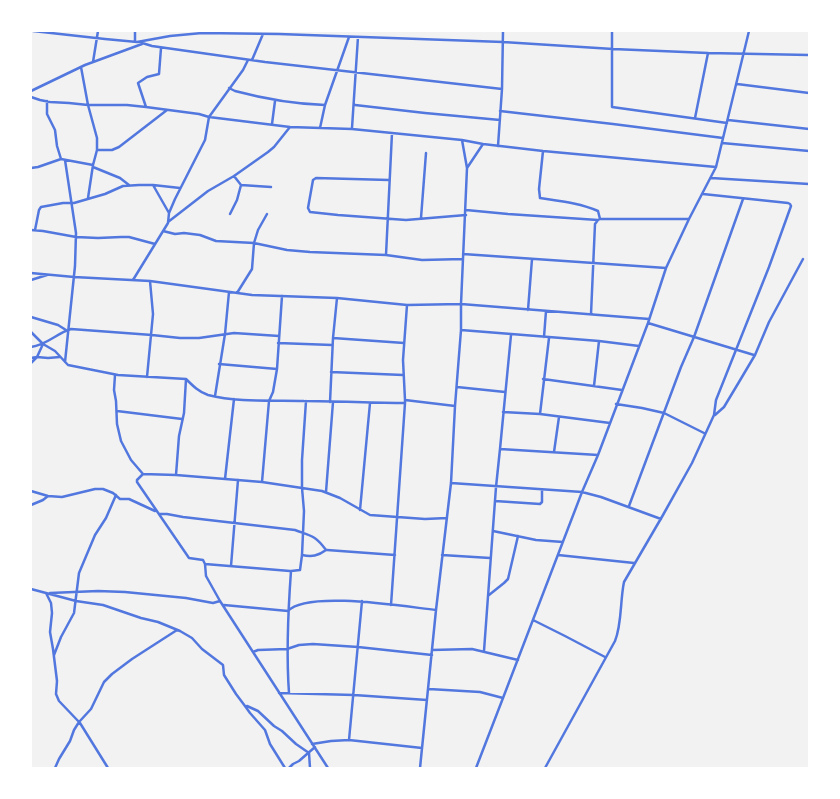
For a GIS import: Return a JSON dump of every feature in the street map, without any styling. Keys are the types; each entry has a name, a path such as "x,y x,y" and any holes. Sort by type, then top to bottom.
{"street":[{"path":"33,31 136,41 208,32 245,32 503,42 708,53 809,55"},
{"path":"93,62 98,31"},
{"path":"135,31 136,41"},
{"path":"170,31 170,36"},
{"path":"320,128 325,105 337,69 353,31"},
{"path":"498,146 502,89 503,31"},
{"path":"612,31 611,106 613,108 809,129"},
{"path":"476,768 648,323 666,268 716,167 750,31"},
{"path":"168,223 169,213 180,188 205,140 209,117 250,60 264,34"},
{"path":"352,128 358,37"},
{"path":"136,41 161,48 250,60 502,89"},
{"path":"32,90 81,67 142,44"},
{"path":"146,107 138,82 159,74 161,48"},
{"path":"695,118 708,53"},
{"path":"81,67 88,105 97,138 97,150 88,198"},
{"path":"737,84 809,93"},
{"path":"229,88 275,101 325,105"},
{"path":"31,97 47,102 146,107 290,127 352,128 543,151 716,167"},
{"path":"272,124 275,101"},
{"path":"47,102 47,114 55,130 56,146 63,160 76,228 74,277 65,362"},
{"path":"354,105 500,120"},
{"path":"97,150 112,150 119,147 167,110"},
{"path":"500,112 723,138"},
{"path":"133,280 168,223 208,191 234,176 268,152 290,127"},
{"path":"386,255 392,133"},
{"path":"420,768 451,483 466,215 467,168 462,140"},
{"path":"722,143 809,151"},
{"path":"467,168 483,144"},
{"path":"543,151 539,197 589,207 600,214 599,220 595,224 591,314"},
{"path":"421,219 426,153"},
{"path":"31,168 63,160 93,166 120,178 131,186"},
{"path":"234,176 241,185 271,188"},
{"path":"389,180 316,178 313,180 308,208 310,212 406,220 466,215"},
{"path":"711,178 809,184"},
{"path":"155,244 129,237 76,237 33,230 40,208 72,203 105,194 123,186 153,185 180,188"},
{"path":"153,185 169,213"},
{"path":"230,214 238,200 241,185"},
{"path":"545,768 618,633 621,594 624,582 692,463 714,415 716,400 791,206 788,203 703,194"},
{"path":"629,506 694,336 743,199"},
{"path":"466,210 599,220 689,219"},
{"path":"237,293 252,269 254,243 258,230 267,214"},
{"path":"163,232 193,234 216,241 254,243 287,250 386,255 422,260 463,259"},
{"path":"463,254 666,268"},
{"path":"714,415 724,407 755,355 769,322 803,258"},
{"path":"528,310 532,259"},
{"path":"31,273 150,281 237,293 336,298 407,305 461,304 649,319"},
{"path":"31,280 48,274"},
{"path":"147,377 153,314 150,281"},
{"path":"215,396 229,292"},
{"path":"262,482 270,401 277,369 282,296"},
{"path":"326,492 332,345 336,298"},
{"path":"391,605 405,402 403,360 407,305"},
{"path":"544,337 546,311"},
{"path":"31,317 69,330 180,338 199,338 234,333 279,336"},
{"path":"648,323 755,355"},
{"path":"31,347 43,344 69,330"},
{"path":"461,330 639,346"},
{"path":"31,332 43,344 55,351 68,365 115,375 186,379 202,393 215,396 270,401 405,402 455,406"},
{"path":"484,651 492,531 511,335"},
{"path":"333,338 404,343"},
{"path":"540,414 549,338"},
{"path":"594,386 599,341"},
{"path":"278,343 332,345"},
{"path":"31,363 37,357 43,344"},
{"path":"31,358 61,357"},
{"path":"219,364 277,369"},
{"path":"331,372 404,375"},
{"path":"115,375 114,390 120,441 131,460 143,474 262,482 326,492 370,515 425,519 447,518"},
{"path":"176,475 186,379"},
{"path":"543,379 622,390"},
{"path":"456,387 505,392"},
{"path":"225,479 234,399"},
{"path":"205,564 291,571 300,570 304,511 302,460 306,401"},
{"path":"360,510 370,403"},
{"path":"616,404 664,413 705,433"},
{"path":"117,411 183,419"},
{"path":"503,412 540,414 610,423"},
{"path":"554,452 559,417"},
{"path":"500,449 598,454"},
{"path":"143,474 137,481 188,557 202,560 205,564 206,576 220,601 328,768"},
{"path":"230,566 238,480"},
{"path":"451,483 582,492 629,506 661,519"},
{"path":"31,491 48,496 62,497 95,489 103,489 120,499 129,500 166,514 295,530 315,538 326,550"},
{"path":"495,501 541,503 542,490"},
{"path":"54,656 61,637 74,613 80,573 95,535 106,518 116,495"},
{"path":"31,505 48,496"},
{"path":"492,531 536,540 563,542"},
{"path":"488,596 508,579 518,536"},
{"path":"302,556 320,554 326,550 395,554"},
{"path":"442,555 491,558"},
{"path":"558,555 634,563"},
{"path":"288,693 287,649 291,571"},
{"path":"31,589 103,606 158,622 192,638 202,649 223,665 224,675 250,713 265,730 270,744 287,768 299,761 315,747"},
{"path":"46,593 125,592 186,598 213,603 220,601"},
{"path":"46,593 51,602 50,632 58,681 56,694 59,701 78,722 108,768"},
{"path":"223,605 288,611 295,605 306,602 343,600 436,610"},
{"path":"349,740 362,602"},
{"path":"533,620 606,657"},
{"path":"55,768 78,722 91,709 104,682 147,649 177,630"},
{"path":"252,652 287,649 299,645 312,644 432,655"},
{"path":"432,650 472,649 518,660"},
{"path":"429,689 480,692 504,698"},
{"path":"280,692 354,694 427,700"},
{"path":"245,706 258,712 308,753 310,768"},
{"path":"312,744 331,740 349,740 422,748"}]}
